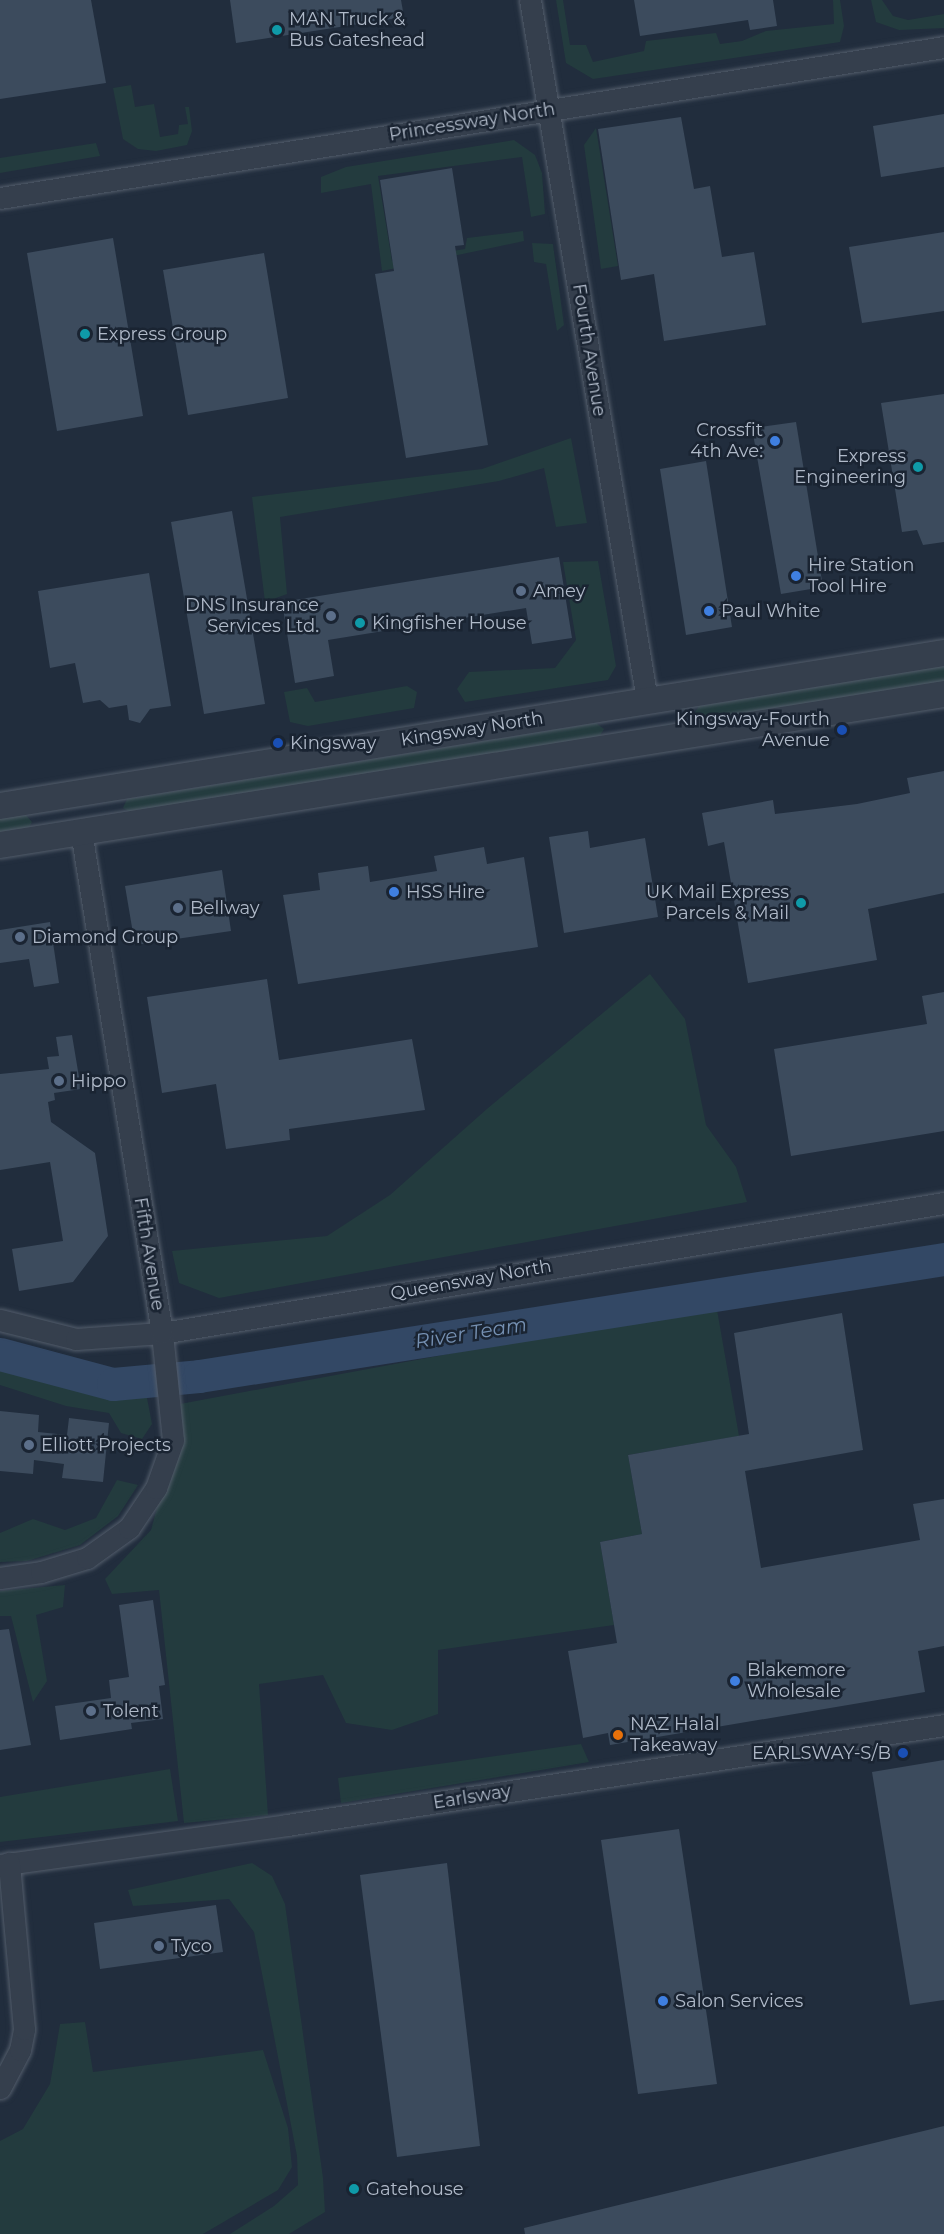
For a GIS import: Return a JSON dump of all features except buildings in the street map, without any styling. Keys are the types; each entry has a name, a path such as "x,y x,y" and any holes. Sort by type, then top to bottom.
{"street":[{"name":"Fourth Avenue","path":"530,0 647,700"},
{"name":"Princessway North","path":"0,198 944,48"},
{"name":"Kingsway North","path":"0,806 944,653"},
{"path":"0,845 944,694"},
{"path":"647,700 654,740"},
{"path":"75,794 81,831"},
{"name":"Fifth Avenue","path":"0,1578 41,1572 87,1558 129,1528 156,1488 173,1440 162,1333 81,831"},
{"name":"Queensway North","path":"0,1320 76,1339 162,1333 944,1203"},
{"name":"Earlsway","path":"4,1864 287,1826 944,1725"},
{"path":"0,2088 20,2050 24,2029 4,1864"}],"green space":[{"path":"556,0 563,0 570,45 586,45 593,62 644,51 646,41 716,33 720,44 742,41 766,31 834,24 833,0 840,0 844,26 840,42 593,79 566,63"},
{"path":"871,0 882,0 893,16 908,20 944,14 944,28 899,30 876,22"},
{"path":"131,85 135,107 154,104 160,137 178,134 179,125 188,124 185,107 189,107 192,131 187,145 156,151 138,149 123,139 113,88"},
{"path":"596,128 618,266 601,269 584,145"},
{"path":"514,140 535,155 542,173 545,214 531,217 522,157 378,176 392,261 465,249 467,238 523,231 524,241 382,271 371,184 321,193 321,177 346,167"},
{"path":"96,143 100,156 0,173 0,158"},
{"path":"532,243 553,244 564,325 557,331 546,264 534,262"},
{"path":"571,438 587,523 556,527 544,468 499,481 280,517 287,594 265,602 252,497 482,469"},
{"path":"598,561 616,666 608,680 465,702 457,689 469,672 555,668 576,640 563,562"},
{"path":"944,666 944,683 703,720 694,714 699,706"},
{"path":"407,686 417,692 414,708 308,726 290,722 284,692 307,688 315,702"},
{"path":"596,723 604,729 599,737 132,813 123,808 127,799"},
{"path":"25,814 32,822 26,833 0,837 0,816"},
{"path":"650,974 685,1019 706,1125 736,1167 747,1202 219,1298 179,1283 172,1251 327,1236 390,1195 488,1108"},
{"path":"716,1304 739,1436 628,1455 642,1534 600,1542 614,1625 438,1650 438,1714 392,1730 346,1723 323,1675 259,1684 268,1815 184,1823 159,1590 112,1594 105,1579 151,1530 170,1461 180,1404"},
{"path":"0,1366 147,1398 152,1424 142,1439 121,1433 109,1413 66,1406 0,1385"},
{"path":"117,1480 138,1485 118,1516 80,1545 27,1561 0,1562 0,1533 33,1519 65,1530 96,1518"},
{"path":"65,1585 63,1607 36,1615 47,1681 33,1702 11,1616 0,1616 0,1591"},
{"path":"581,1744 589,1762 341,1803 338,1778"},
{"path":"170,1769 178,1821 0,1842 0,1797"},
{"path":"252,1863 272,1876 285,1904 323,2178 325,2212 289,2234 230,2234 274,2206 298,2185 297,2156 254,1932 229,1899 133,1906 128,1890"},
{"path":"85,2022 93,2072 263,2050 288,2128 292,2167 278,2190 203,2234 0,2234 0,2141 23,2129 50,2084 60,2024"}],"waterway":[{"name":"River Team","path":"0,1354 113,1384 199,1376 944,1259"}],"place":[{"name":"MAN Truck & Bus Gateshead","path":"277,30"},
{"name":"Express Group","path":"85,334"},
{"name":"Crossfit 4th Ave:","path":"775,441"},
{"name":"Express Engineering","path":"918,467"},
{"name":"Hire Station Tool Hire","path":"796,576"},
{"name":"Amey","path":"521,591"},
{"name":"Paul White","path":"709,611"},
{"name":"DNS Insurance Services Ltd.","path":"331,616"},
{"name":"Kingfisher House","path":"360,623"},
{"name":"Kingsway-Fourth Avenue","path":"842,730"},
{"name":"Kingsway","path":"278,743"},
{"name":"HSS Hire","path":"394,892"},
{"name":"UK Mail Express Parcels & Mail","path":"801,903"},
{"name":"Bellway","path":"178,908"},
{"name":"Diamond Group","path":"20,937"},
{"name":"Hippo","path":"59,1081"},
{"name":"Elliott Projects","path":"29,1445"},
{"name":"Blakemore Wholesale","path":"735,1681"},
{"name":"Tolent","path":"91,1711"},
{"name":"NAZ Halal Takeaway","path":"618,1735"},
{"name":"EARLSWAY-S/B","path":"903,1753"},
{"name":"Tyco","path":"159,1946"},
{"name":"Salon Services","path":"663,2001"},
{"name":"Gatehouse","path":"354,2189"}]}
